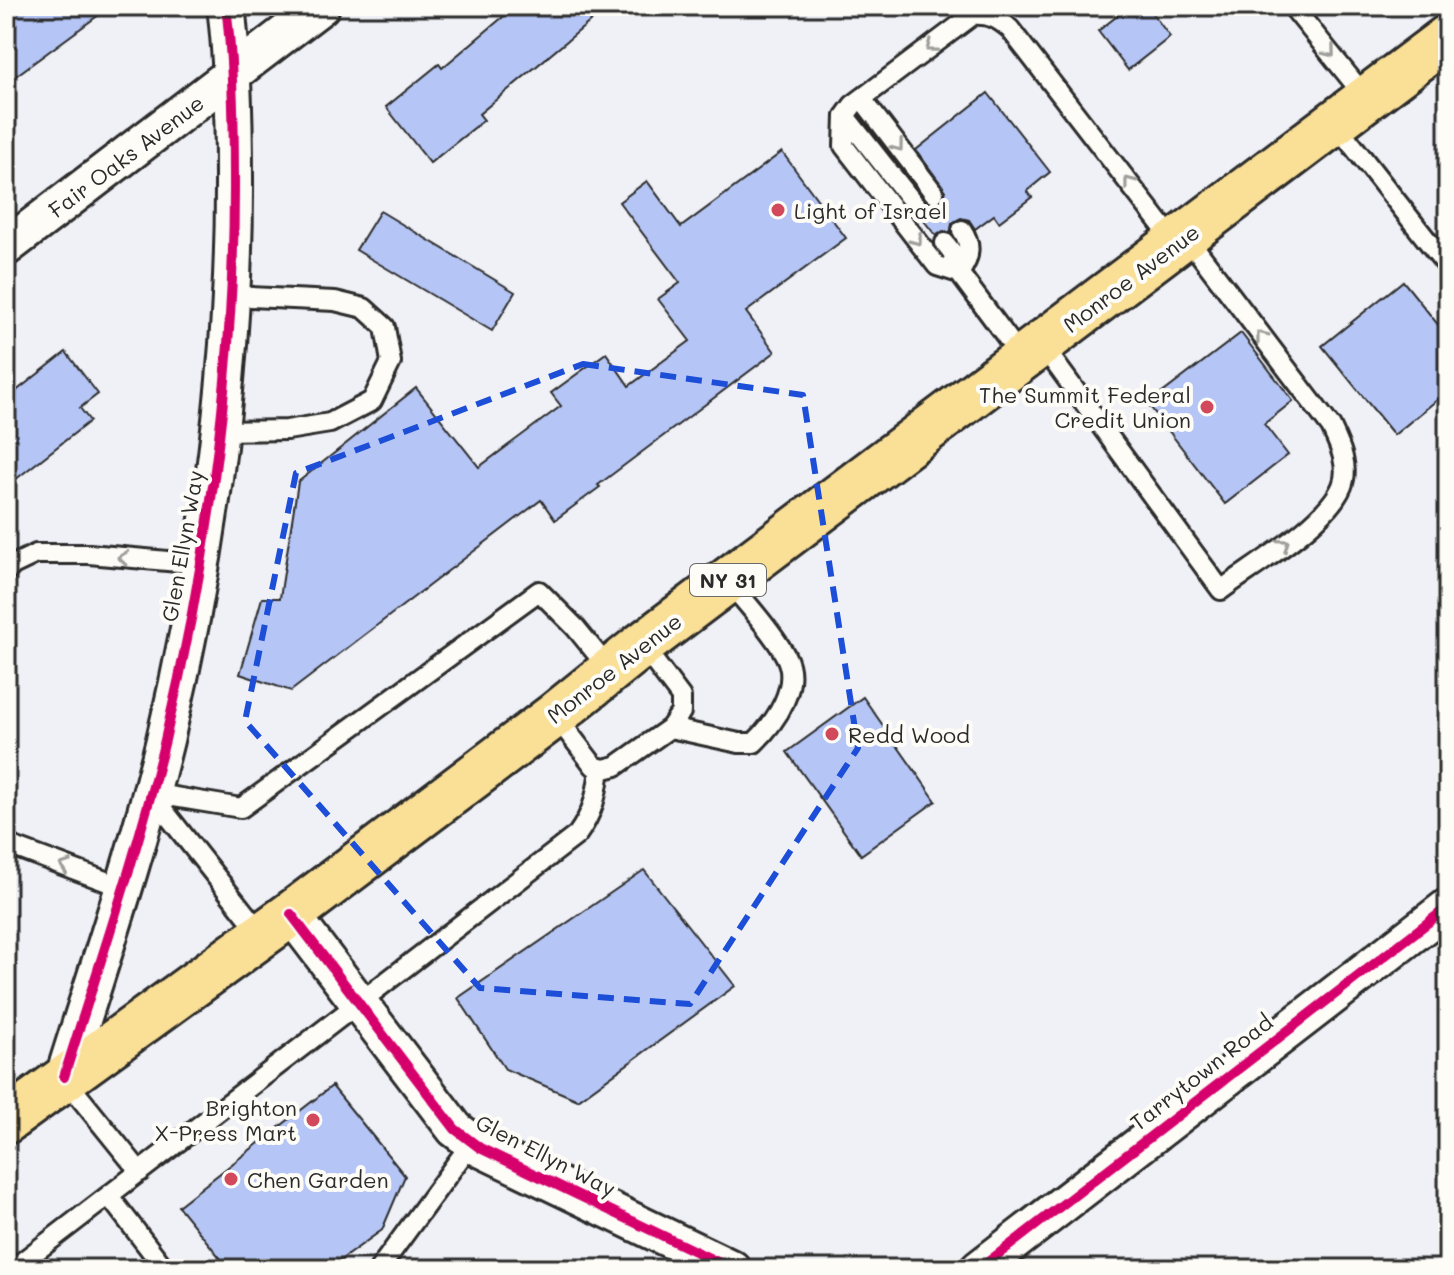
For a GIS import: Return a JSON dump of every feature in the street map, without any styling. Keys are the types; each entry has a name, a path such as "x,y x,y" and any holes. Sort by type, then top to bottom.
{"main road":[{"name":"Monroe Avenue","path":"6,1121 276,925 1448,37"}],"street":[{"name":"Glen Ellyn Way","path":"64,1077 124,888 164,741 201,564 221,431 231,296 234,203 226,6"},
{"name":"Fair Oaks Avenue","path":"6,247 321,6"},
{"name":"Tarrytown Road","path":"979,1269 1448,907"},
{"name":"Glen Ellyn Way","path":"276,925 360,1004 455,1129 472,1142 732,1269"}],"lane":[{"path":"1292,6 1351,111 1448,267"},
{"path":"945,243 952,252 959,273 1033,352 1221,590 1325,513 1343,484 1344,454 1331,427 1010,29 1000,19 986,14 973,15 862,99 845,116 844,146 937,266 959,273"},
{"path":"862,99 934,193"},
{"path":"845,116 916,206"},
{"path":"959,273 967,263 969,250 967,237 962,230"},
{"path":"221,431 287,430 330,423 372,401 391,362 385,327 364,308 335,301 231,296"},
{"path":"6,572 13,565 36,554 89,554 201,564"},
{"path":"670,728 739,743 754,743 764,734 786,701 789,676 787,657 728,580"},
{"path":"150,793 241,808 539,591 681,697 681,712 670,728 616,766 594,766 555,715"},
{"path":"13,1269 577,835 589,817 597,796 600,768"},
{"path":"150,793 276,925"},
{"path":"6,844 124,888"},
{"path":"64,1077 140,1172"},
{"path":"379,1269 472,1142"},
{"path":"109,1196 165,1269"}],"highlighted area":[{"path":"583,364 803,395 858,748 690,1004 480,988 245,721 296,473"}],"building":[{"path":"6,6 111,6 6,83"},
{"path":"516,6 609,6 479,114 484,120 430,163 386,107 439,64 442,68"},
{"path":"1130,6 1147,6 1170,37 1128,70 1098,31"},
{"path":"988,93 1050,172 1027,191 1032,197 999,222 994,215 975,229 969,220 961,218 952,223 951,233 943,231 936,236 921,217 927,211 927,203 941,203 946,191 916,150"},
{"path":"782,152 846,238 746,312 775,352 555,520 541,500 291,691 240,674 262,598 280,598 298,482 416,388 479,467 561,406 551,393 606,353 629,386 690,341 658,299 680,283 619,202 647,181 681,227"},
{"path":"380,211 515,292 492,331 356,250"},
{"path":"1403,281 1448,337 1448,391 1394,435 1322,346"},
{"path":"1241,333 1293,401 1264,424 1288,455 1225,504 1148,404"},
{"path":"66,352 98,394 80,408 90,421 6,487 6,399"},
{"path":"863,697 936,801 861,855 787,752"},
{"path":"644,870 735,986 578,1100 505,1069 458,998"},
{"path":"332,1086 405,1176 382,1230 328,1269 229,1269 178,1206"}],"cycle path":[{"path":"64,1077 154,783 181,670 206,530 224,389 233,247 233,112 226,6"},
{"path":"979,1269 1448,907"},
{"path":"291,914 455,1129 480,1148 732,1269"}],"place":[{"name":"Light of Israel","path":"778,210"},
{"name":"The Summit Federal Credit Union","path":"1207,407"},
{"name":"Redd Wood","path":"832,734"},
{"name":"Brighton X-Press Mart","path":"313,1120"},
{"name":"Chen Garden","path":"231,1179"}]}
